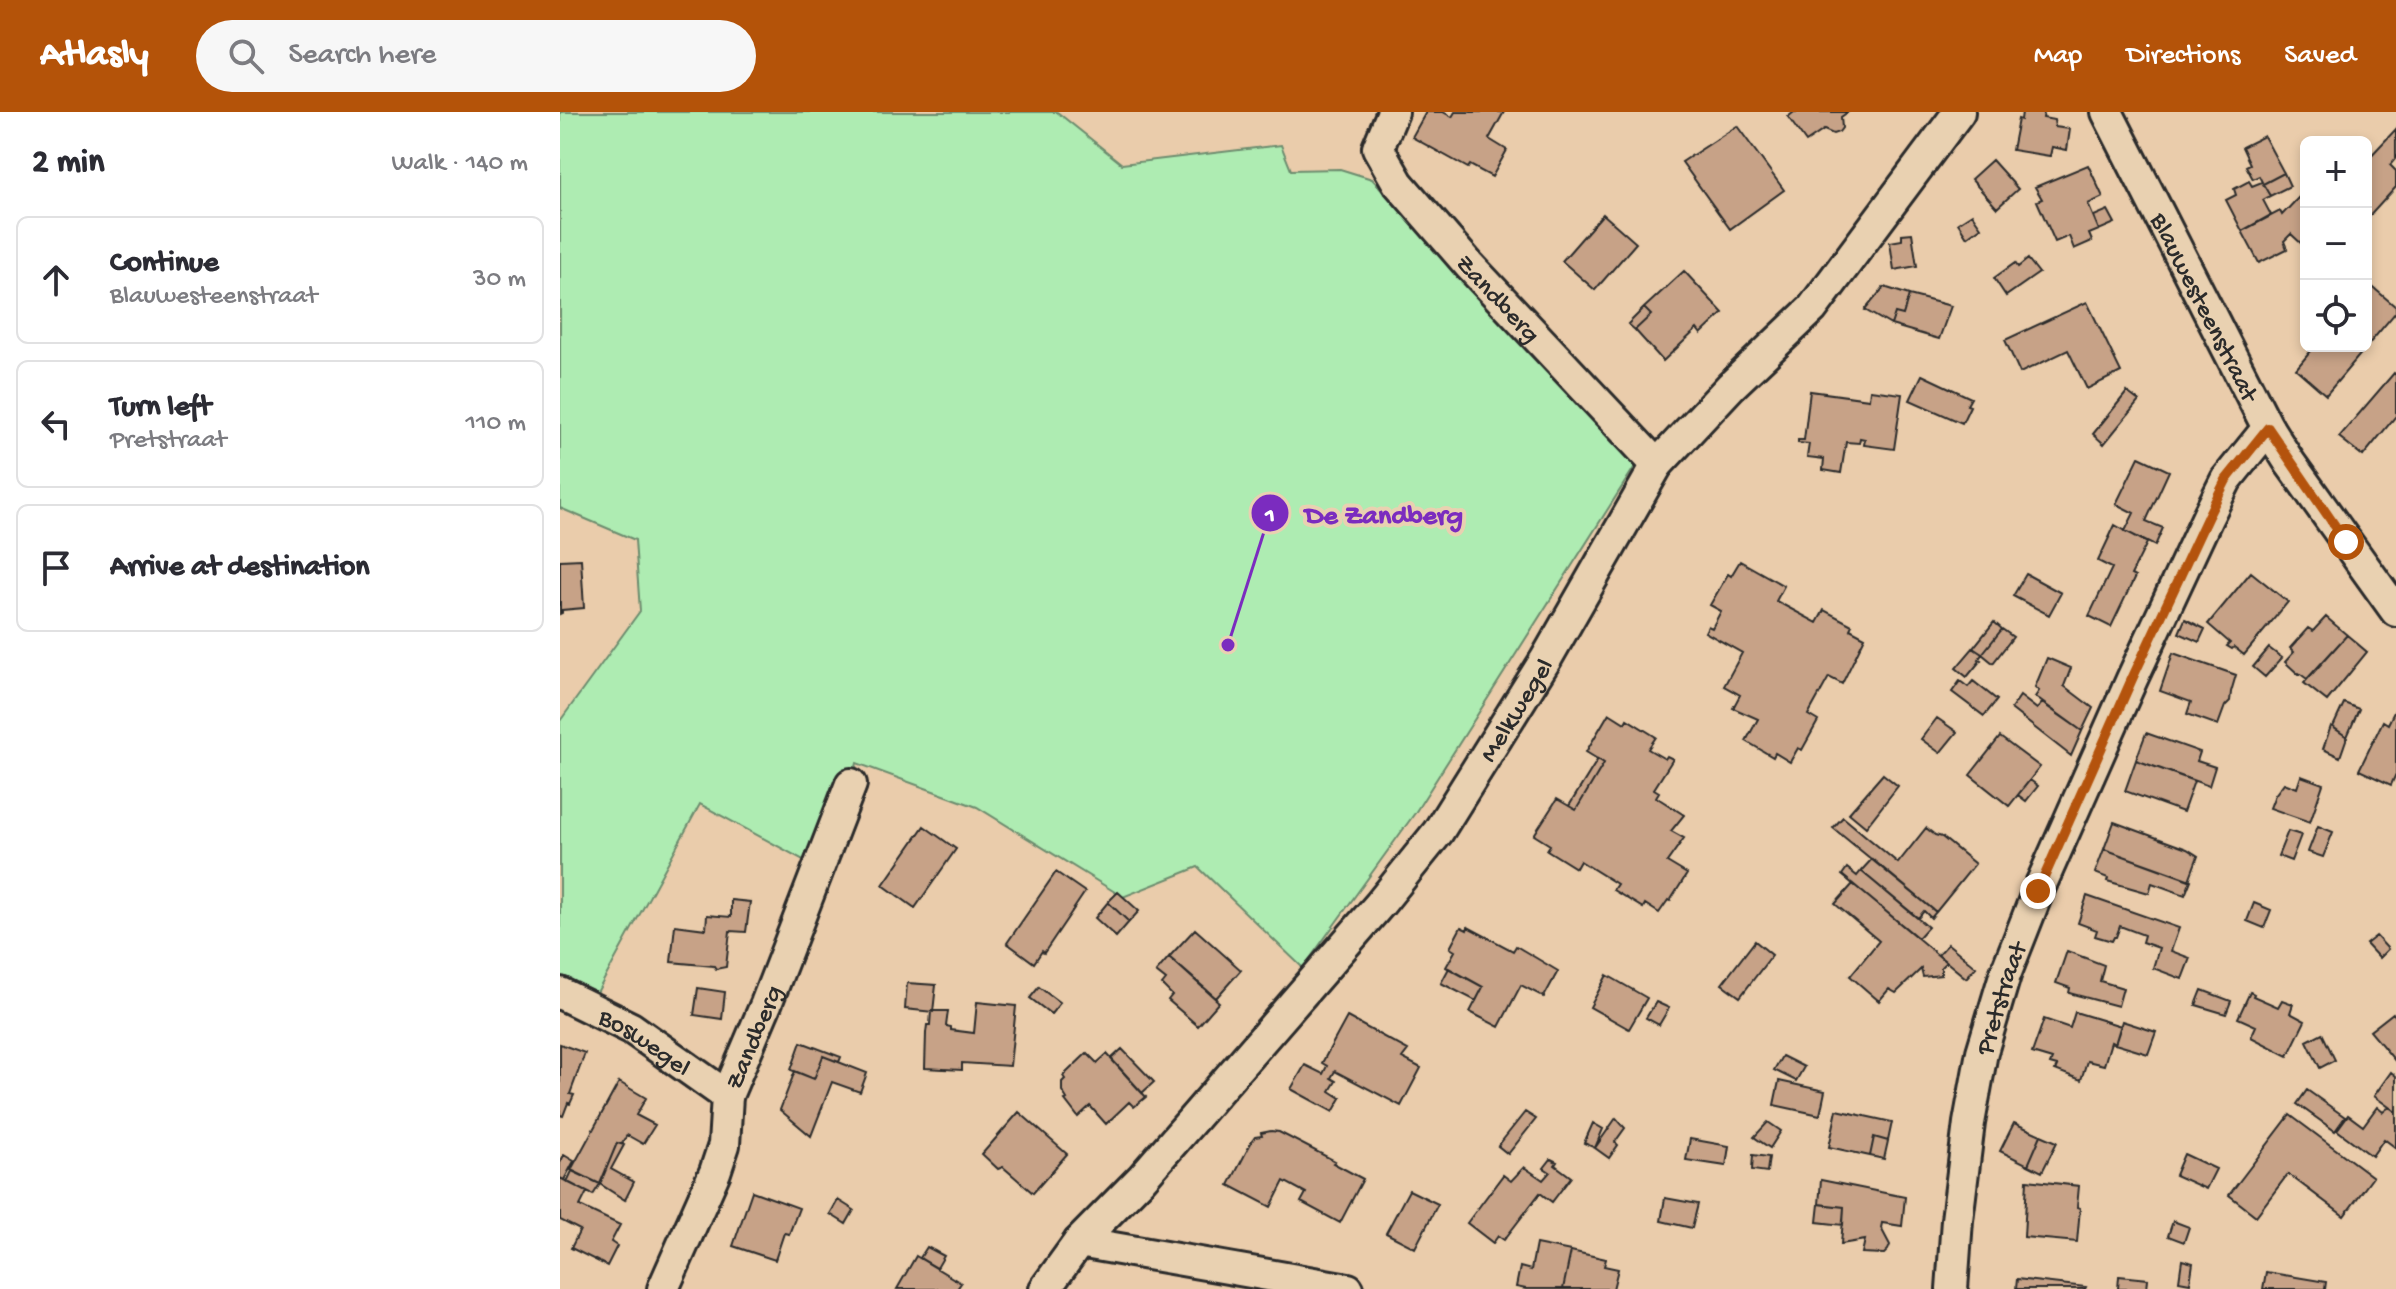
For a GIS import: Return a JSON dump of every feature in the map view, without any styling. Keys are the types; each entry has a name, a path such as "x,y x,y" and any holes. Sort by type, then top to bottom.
{"street":[{"name":"Zandberg","path":"1393,112 1378,148 1398,183 1469,265 1657,465"},
{"name":"Melkwegel","path":"1045,1289 1079,1242 1141,1179 1380,904 1438,832 1551,650 1657,465 1731,386 1812,309 1959,112"},
{"name":"Blauwesteenstraat","path":"2107,112 2268,428 2396,611"},
{"name":"Pretstraat","path":"1952,1289 1957,1220 1975,1083 2005,975 2038,891 2208,516 2226,480 2268,428"},
{"name":"Zandberg","path":"663,1289 706,1194 724,1145 727,1096 851,784"},
{"name":"Boswegel","path":"560,993 631,1028 727,1096"},
{"path":"1079,1242 1348,1289"}],"green space":[{"path":"560,112 1057,112 1122,164 1281,145 1291,170 1340,169 1372,179 1639,460 1415,813 1303,968 1198,867 1123,897 977,807 857,763 831,875 700,804 594,998 560,982 560,721 640,611 635,540 560,508"}],"building":[{"path":"1426,112 1443,112 1452,117 1455,112 1504,112 1489,139 1507,150 1492,177 1470,165 1468,168 1412,137"},
{"path":"1794,112 1848,112 1841,117 1842,128 1839,132 1833,134 1824,130 1806,142 1788,117"},
{"path":"2022,112 2044,112 2043,118 2054,120 2055,127 2070,129 2067,150 2052,147 2050,156 2012,150"},
{"path":"1737,126 1784,190 1730,229 1682,162"},
{"path":"2396,129 2396,158 2390,165 2396,171 2396,187 2372,213 2372,208 2372,155"},
{"path":"2264,136 2284,173 2263,184 2270,196 2263,200 2271,215 2242,231 2226,200 2236,195 2234,189 2249,181 2252,186 2262,182 2259,176 2253,179 2242,147"},
{"path":"1992,160 2018,189 1997,208 1971,179"},
{"path":"2088,165 2103,197 2088,204 2099,230 2089,234 2092,241 2074,249 2069,236 2055,242 2037,201 2042,199 2035,187"},
{"path":"2284,173 2290,186 2270,196 2263,184"},
{"path":"2300,198 2300,242 2291,234 2284,241 2287,249 2259,263 2242,231 2280,211 2282,215"},
{"path":"2108,210 2115,223 2099,230 2094,216"},
{"path":"1603,214 1636,243 1595,290 1562,261"},
{"path":"1972,214 1981,227 1967,237 1958,223"},
{"path":"1912,233 1917,266 1894,270 1890,242 1902,240 1902,234"},
{"path":"2028,259 2039,273 2006,296 1994,278 2015,263 2018,267"},
{"path":"1684,271 1723,313 1701,334 1697,329 1663,361 1635,330 1651,315 1644,308"},
{"path":"2372,286 2396,307 2396,312 2372,340"},
{"path":"1884,287 1909,295 1903,315 1895,313 1891,325 1865,310"},
{"path":"1909,295 1951,306 1939,339 1891,325 1895,313 1903,315"},
{"path":"2087,302 2121,372 2087,389 2068,350 2020,373 2005,340"},
{"path":"1644,308 1651,315 1635,330 1628,324"},
{"path":"2310,352 2362,352 2326,395 2296,369"},
{"path":"2394,373 2396,416 2363,456 2339,437"},
{"path":"1922,375 1971,398 1962,423 1910,400"},
{"path":"1870,390 1902,394 1894,449 1864,445 1865,439 1860,438 1859,443 1846,442 1841,473 1823,470 1824,459 1807,457 1809,444 1798,443 1798,440 1804,440 1810,391 1869,399"},
{"path":"2127,392 2139,401 2104,444 2093,434"},
{"path":"2139,457 2169,471 2146,521 2163,528 2155,546 2125,531 2134,513 2116,504"},
{"path":"2115,525 2147,543 2111,627 2089,616 2112,568 2098,561"},
{"path":"581,559 584,608 562,610 560,614 560,560"},
{"path":"1740,561 1784,586 1776,601 1817,623 1824,610 1852,625 1850,629 1865,637 1842,684 1829,677 1808,715 1818,721 1802,750 1798,748 1790,762 1775,753 1773,757 1746,741 1758,719 1733,708 1740,695 1724,686 1742,653 1705,632 1708,626 1712,628 1721,611 1710,605 1728,574 1731,576"},
{"path":"2251,572 2288,602 2244,655 2227,646 2230,643 2208,624"},
{"path":"2026,574 2061,593 2049,615 2013,596"},
{"path":"2326,617 2347,635 2307,679 2285,662 2294,652 2290,648 2308,628 2313,631"},
{"path":"2185,619 2205,629 2199,642 2179,633"},
{"path":"1994,622 2002,629 1982,654 1973,648"},
{"path":"2002,629 2013,637 1993,663 1982,654"},
{"path":"2347,635 2367,652 2327,701 2304,683"},
{"path":"1973,648 1982,654 1981,660 1967,677 1956,668"},
{"path":"2269,648 2282,658 2265,677 2253,667"},
{"path":"2173,653 2236,675 2230,701 2218,725 2187,714 2191,702 2160,691"},
{"path":"2047,658 2071,668 2064,686 2093,708 2082,731 2035,697 2039,691 2035,687"},
{"path":"1960,681 1968,687 1973,681 1997,700 1984,716 1952,692"},
{"path":"2020,696 2037,709 2042,703 2082,731 2071,756 2011,709"},
{"path":"2344,703 2359,709 2347,737 2333,727"},
{"path":"2396,708 2396,774 2391,785 2359,770 2383,721 2388,724"},
{"path":"1609,713 1625,723 1627,719 1656,737 1648,749 1665,759 1667,756 1673,759 1654,789 1659,792 1656,797 1684,815 1671,831 1684,838 1667,862 1687,874 1659,913 1645,904 1643,908 1613,890 1617,884 1580,861 1576,868 1547,850 1550,845 1534,835 1557,799 1576,810 1604,763 1586,752"},
{"path":"1937,718 1957,732 1940,753 1921,739"},
{"path":"2331,726 2347,737 2340,757 2323,749"},
{"path":"2146,733 2200,752 2197,761 2215,767 2209,786 2136,760"},
{"path":"2000,737 2040,767 2009,806 1970,775"},
{"path":"1598,759 1604,763 1576,810 1569,806"},
{"path":"2136,760 2194,781 2183,812 2125,791"},
{"path":"1883,774 1898,786 1866,827 1849,813"},
{"path":"2301,776 2323,784 2310,822 2270,808 2284,783 2297,788"},
{"path":"2030,780 2038,786 2026,801 2018,795"},
{"path":"1843,817 1898,863 1926,828 1975,864 1936,912 1833,828"},
{"path":"2114,822 2198,856 2189,880 2104,849"},
{"path":"924,826 956,849 915,908 883,885"},
{"path":"2318,826 2333,832 2323,857 2308,852"},
{"path":"2288,831 2301,835 2291,861 2278,856"},
{"path":"2104,849 2191,880 2185,895 2152,883 2149,893 2107,881 2108,878 2095,873"},
{"path":"1872,859 1936,912 1931,918 1924,911 1918,918 1861,871"},
{"path":"1847,868 1857,876 1861,871 1928,927 1918,938 1842,875"},
{"path":"1056,872 1085,892 1034,963 1007,943"},
{"path":"1853,884 1946,962 1941,967 1941,975 1923,977 1921,969 1896,993 1889,989 1879,1001 1850,976 1879,941 1835,904"},
{"path":"1118,892 1139,911 1129,922 1108,902"},
{"path":"2087,896 2179,928 2171,951 2190,958 2182,979 2153,968 2159,948 2142,942 2144,935 2120,926 2112,941 2095,936 2097,930 2078,923"},
{"path":"731,900 750,902 746,932 730,931 726,967 716,969 714,966 671,962 675,925 706,929 707,915 731,917"},
{"path":"1108,902 1129,922 1116,937 1095,918"},
{"path":"2254,903 2271,910 2264,928 2247,921"},
{"path":"1461,927 1467,930 1468,927 1513,951 1516,946 1558,971 1544,997 1521,985 1499,1027 1470,1012 1483,987 1446,967 1455,951 1450,948"},
{"path":"1195,929 1241,970 1216,998 1169,957"},
{"path":"2376,936 2388,949 2379,958 2366,944"},
{"path":"1755,941 1772,955 1740,997 1722,984"},
{"path":"1948,944 1976,967 1966,978 1938,955"},
{"path":"2067,951 2104,965 2100,981 2123,988 2118,1006 2069,993 2070,988 2056,983"},
{"path":"1169,957 1219,1002 1198,1026 1168,1000 1172,995 1162,985 1166,980 1156,972"},
{"path":"1449,968 1483,987 1476,1001 1441,983"},
{"path":"1607,975 1647,998 1629,1029 1590,1007"},
{"path":"907,983 936,985 933,1012 905,1009"},
{"path":"1039,987 1060,1003 1051,1014 1030,998"},
{"path":"698,988 725,992 722,1019 694,1015"},
{"path":"2202,990 2231,1001 2226,1014 2196,1005"},
{"path":"2250,992 2278,1007 2282,1000 2293,1004 2290,1013 2305,1021 2288,1056 2251,1037 2256,1026 2238,1018"},
{"path":"977,1002 1016,1006 1010,1066 962,1063 962,1070 925,1068 926,1033 931,1011 948,1011 946,1026 951,1030 974,1033"},
{"path":"1656,1002 1669,1008 1659,1025 1646,1018"},
{"path":"2075,1012 2121,1026 2115,1044 2111,1042 2104,1065 2087,1061 2081,1080 2055,1070 2057,1066 2050,1064 2052,1059 2032,1053 2044,1019 2070,1028"},
{"path":"2393,1013 2396,1017 2396,1062 2370,1031"},
{"path":"1347,1017 1408,1050 1402,1058 1421,1068 1401,1106 1335,1071 1331,1078 1336,1081 1330,1091 1341,1098 1333,1112 1291,1089 1305,1065 1323,1074 1327,1066 1322,1063"},
{"path":"2122,1021 2156,1032 2148,1054 2115,1044"},
{"path":"2322,1033 2335,1060 2320,1068 2307,1041"},
{"path":"801,1042 841,1057 839,1062 823,1056 814,1079 791,1070"},
{"path":"560,1044 585,1053 570,1094 574,1095 563,1116 560,1115"},
{"path":"1122,1049 1154,1082 1142,1093 1111,1059"},
{"path":"1087,1053 1097,1063 1107,1054 1146,1097 1134,1107 1129,1102 1106,1124 1090,1106 1078,1117 1065,1100 1062,1082 1065,1079 1063,1076"},
{"path":"823,1056 867,1073 860,1092 832,1082 811,1136 780,1110 795,1071 814,1079"},
{"path":"1782,1056 1804,1067 1796,1081 1774,1070"},
{"path":"2391,1072 2396,1076 2396,1112 2374,1096"},
{"path":"1779,1081 1825,1091 1820,1115 1774,1105"},
{"path":"619,1082 646,1098 636,1115 655,1125 643,1144 627,1135 622,1144 617,1143 600,1184 571,1170"},
{"path":"2307,1090 2345,1117 2335,1131 2297,1104"},
{"path":"2377,1107 2383,1112 2389,1107 2396,1112 2396,1148 2384,1139 2372,1156 2337,1130 2348,1115 2363,1126"},
{"path":"1837,1110 1892,1122 1888,1141 1874,1137 1870,1156 1829,1147"},
{"path":"1019,1112 1067,1154 1033,1193 1003,1167 998,1169 982,1154"},
{"path":"1525,1112 1536,1119 1508,1154 1498,1146"},
{"path":"2290,1115 2373,1177 2344,1216 2288,1174 2256,1216 2229,1195"},
{"path":"1616,1118 1625,1128 1609,1158 1595,1148"},
{"path":"1768,1122 1781,1131 1770,1148 1754,1137"},
{"path":"1593,1123 1603,1129 1595,1148 1584,1143"},
{"path":"2014,1123 2041,1135 2028,1165 2000,1151"},
{"path":"1271,1131 1279,1132 1335,1161 1333,1163 1363,1179 1340,1223 1301,1202 1306,1193 1284,1181 1271,1207 1229,1185 1255,1137"},
{"path":"2041,1135 2057,1142 2042,1172 2028,1165"},
{"path":"1874,1137 1888,1141 1884,1159 1870,1156"},
{"path":"1690,1139 1729,1146 1726,1166 1686,1160"},
{"path":"617,1143 624,1145 611,1169 634,1182 625,1200 600,1184"},
{"path":"2184,1154 2216,1169 2206,1189 2175,1175"},
{"path":"564,1155 574,1161 564,1180 560,1178 560,1163"},
{"path":"1753,1155 1769,1157 1767,1172 1752,1170"},
{"path":"1551,1159 1571,1177 1552,1202 1540,1193 1504,1240 1498,1236 1493,1243 1467,1223 1503,1175 1511,1181 1524,1167 1543,1180 1550,1172 1544,1168"},
{"path":"572,1171 600,1184 593,1195 567,1182"},
{"path":"560,1178 587,1192 580,1206 620,1225 611,1242 617,1246 607,1266 571,1248 580,1230 560,1220"},
{"path":"1821,1180 1905,1197 1902,1226 1882,1223 1881,1228 1890,1245 1884,1254 1862,1253 1865,1240 1841,1244 1844,1207 1819,1204"},
{"path":"2027,1180 2079,1186 2077,1242 2024,1237"},
{"path":"1409,1190 1438,1204 1415,1248 1386,1233"},
{"path":"752,1191 799,1208 789,1234 784,1233 775,1260 733,1246"},
{"path":"1665,1198 1698,1204 1692,1228 1661,1221"},
{"path":"838,1200 854,1210 846,1224 830,1214"},
{"path":"1819,1204 1844,1207 1843,1225 1817,1222"},
{"path":"2173,1221 2189,1227 2184,1242 2168,1236"},
{"path":"1536,1244 1571,1251 1563,1289 1516,1287 1520,1267 1531,1270"},
{"path":"927,1247 944,1256 937,1268 920,1258"},
{"path":"1571,1251 1606,1259 1604,1266 1618,1269 1613,1289 1563,1289"},
{"path":"916,1256 961,1283 957,1289 897,1289"},
{"path":"2182,1260 2193,1263 2190,1283 2179,1281"},
{"path":"2266,1272 2326,1282 2325,1289 2263,1289"},
{"path":"2119,1276 2148,1279 2147,1289 2118,1289"},
{"path":"2017,1279 2086,1287 2016,1289"}],"place":[{"name":"De Zandberg","path":"1228,645"}],"route":[{"path":"2038,891 2208,516 2226,480 2268,428 2346,542"}]}
